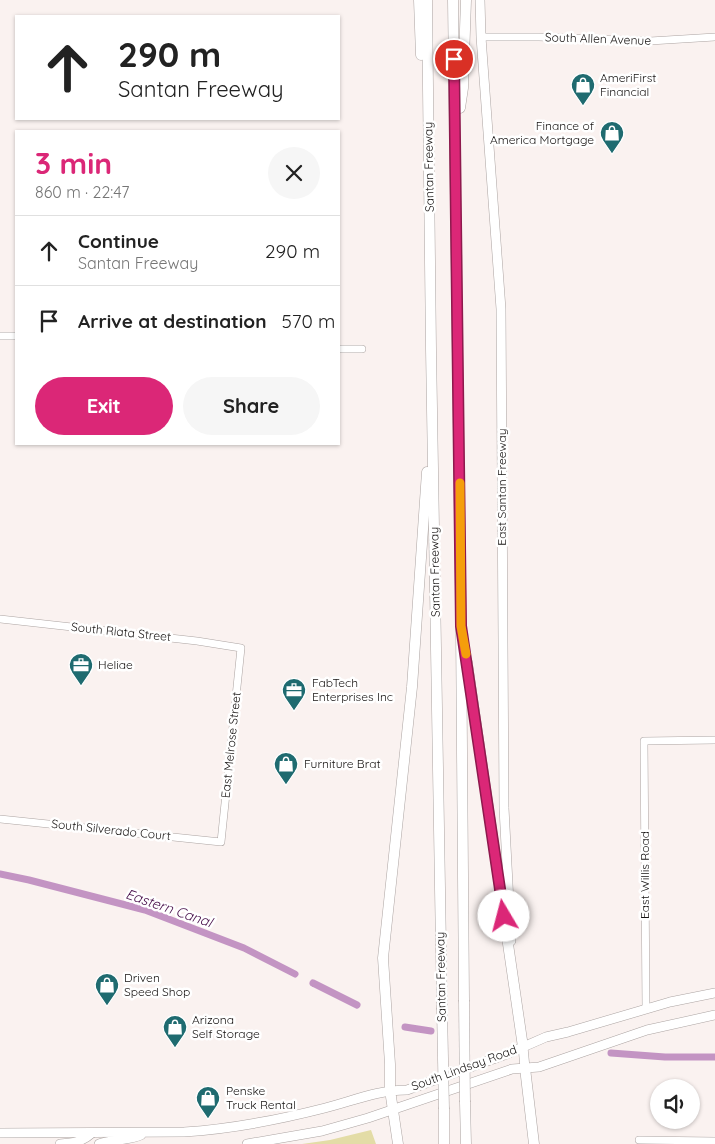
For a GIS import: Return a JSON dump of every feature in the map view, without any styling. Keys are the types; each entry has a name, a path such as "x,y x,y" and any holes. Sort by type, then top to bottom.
{"highway":[{"path":"419,0 423,114 429,156"},
{"name":"Santan Freeway","path":"428,0 431,349 444,1144"},
{"name":"Santan Freeway","path":"453,0 466,1144"},
{"path":"455,139 462,88 466,0"},
{"path":"398,1144 390,1090 383,948 414,657 428,463 431,349"},
{"path":"461,626 523,1047"},
{"path":"525,1068 534,1144"}],"main road":[{"name":"East Santan Freeway","path":"480,0 481,37 501,309 504,808 513,974"},
{"name":"South Lindsay Road","path":"0,1133 145,1133 211,1130 280,1120 367,1095 390,1090 407,1090 507,1054 546,1037 646,1009 715,993"},
{"name":"South Lindsay Road","path":"247,1144 322,1131 393,1110 512,1069 539,1067 647,1030 715,1015"},
{"path":"523,1047 525,1068"},
{"path":"60,1144 84,1140 92,1133"},
{"path":"99,1144 112,1140 131,1140 145,1133"}],"street":[{"name":"South Allen Avenue","path":"481,37 650,41 715,37"},
{"path":"0,336 15,336"},
{"path":"340,349 362,349"},
{"name":"South Riata Street","path":"0,619 197,641 241,648"},
{"name":"East Melrose Street","path":"221,842 241,648"},
{"name":"East Willis Road","path":"646,1009 644,741 715,740"},
{"name":"South Silverado Court","path":"0,819 221,842"},
{"path":"638,1140 647,1142 715,1142"}],"shaded area":[{"path":"371,1130 376,1144 302,1144 330,1140"}],"waterway":[{"name":"Eastern Canal","path":"0,874 145,910 244,948 295,974"},
{"name":"Eastern Canal","path":"313,983 357,1005"},
{"name":"Eastern Canal","path":"405,1027 431,1031"},
{"name":"Eastern Canal","path":"611,1053 665,1057 715,1057"}],"slow traffic":[{"path":"460,483 461,626 466,654"}],"place":[{"name":"AmeriFirst Financial","path":"583,106"},
{"name":"Finance of America Mortgage","path":"612,154"},
{"name":"Heliae","path":"81,686"},
{"name":"FabTech Enterprises Inc","path":"294,711"},
{"name":"Furniture Brat","path":"286,785"},
{"name":"Driven Speed Shop","path":"107,1006"},
{"name":"Arizona Self Storage","path":"175,1048"},
{"name":"Penske Truck Rental","path":"208,1119"}],"route":[{"path":"454,59 461,626 504,916"}]}
